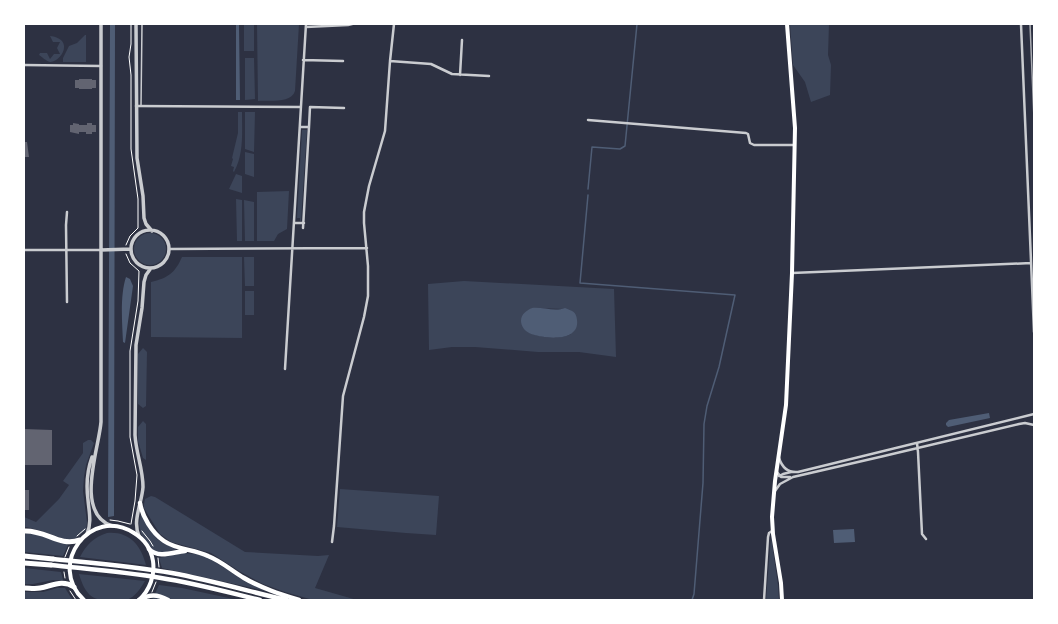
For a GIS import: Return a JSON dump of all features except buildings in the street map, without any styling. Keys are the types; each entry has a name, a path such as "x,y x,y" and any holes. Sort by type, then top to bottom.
{"highway":[{"path":"140,502 143,513 153,530 159,537 170,545 213,558 238,575 256,584 299,600"},
{"path":"24,531 41,533 61,541 72,542 80,540"},
{"path":"149,549 153,553 159,555 193,552"},
{"path":"24,556 139,568 216,583 286,600"},
{"path":"24,563 138,574 169,579 260,600"},
{"path":"24,588 45,587 56,583 67,584 74,587"},
{"path":"139,600 149,595 154,595 168,600"}],"main road":[{"path":"782,600 772,511 786,405 792,273 795,145 794,103 787,24"},
{"path":"82,599 74,587 70,576 70,560 74,549 80,540 87,534 99,528 113,526 133,532 149,549 153,561 152,576 146,591 139,600"}],"street":[{"path":"87,534 90,525 87,480 91,461 100,436 101,422 102,24"},
{"path":"136,24 137,158 143,196 144,218 146,224 152,231"},
{"path":"285,368 306,25 352,24"},
{"path":"332,542 343,400 368,303 367,248 364,212 369,186 385,131 394,24"},
{"path":"1021,24 1034,332"},
{"path":"460,75 462,40"},
{"path":"304,60 343,61"},
{"path":"390,61 431,64 436,65 449,73 460,75 489,76"},
{"path":"24,65 101,66"},
{"path":"136,106 301,106"},
{"path":"303,228 310,107 344,108"},
{"path":"588,120 746,133 749,135 750,143 754,145 795,145"},
{"path":"300,127 309,127"},
{"path":"66,302 67,212"},
{"path":"294,223 304,223"},
{"path":"144,231 160,233 168,243 169,249 164,262 159,266 151,268 143,267 136,263 131,250 133,242 138,235 144,231"},
{"path":"169,249 367,248"},
{"path":"24,250 131,250"},
{"path":"792,273 1031,263"},
{"path":"139,537 136,526 143,487 135,435 135,350 143,301 144,282 146,275 151,268"},
{"path":"775,481 783,474 798,472 1034,414"},
{"path":"777,468 780,476 785,478 793,477 1019,424 1025,423 1034,425"},
{"path":"917,443 922,534 926,539"},
{"path":"97,445 92,469 92,492 96,513 102,521 113,526"},
{"path":"779,455 783,466 792,472"},
{"path":"773,495 776,488 780,484 793,477"},
{"path":"764,600 768,537 769,533 773,530"}],"lane":[{"path":"142,24 142,106"}],"path":[{"path":"102,521 118,521 130,524"},
{"path":"64,562 66,553 72,542 80,532 90,525"},
{"path":"64,570 67,584 71,594 76,600"}],"shaded area":[{"path":"110,24 115,24 114,516 108,517"},
{"path":"236,24 239,24 240,100 236,100"},
{"path":"244,24 254,24 254,51 244,51"},
{"path":"257,24 299,24 295,91 293,95 284,100 258,101"},
{"path":"790,24 829,24 828,55 831,65 830,95 811,102 805,82 793,65"},
{"path":"85,35 86,62 63,62 63,58 69,46 77,43"},
{"path":"50,36 58,38 62,41 64,50 58,59 50,62 39,55 40,53 47,53 50,59 54,54 60,54 57,48 60,42 53,42"},
{"path":"245,58 254,58 255,99 245,100"},
{"path":"238,112 242,112 242,143 234,172 234,167 231,166 238,133"},
{"path":"245,112 255,112 254,152 245,149"},
{"path":"302,130 307,130 300,221 300,218 297,218"},
{"path":"245,152 254,154 254,177 245,174"},
{"path":"236,174 242,176 242,193 229,189"},
{"path":"289,191 287,229 278,234 274,241 257,241 257,192"},
{"path":"236,199 242,200 242,241 237,241"},
{"path":"244,200 254,202 254,241 245,241"},
{"path":"147,233 153,233 162,237 166,249 162,261 153,265 147,265 138,261 134,252 134,246 138,237"},
{"path":"182,257 242,257 242,338 151,337 151,282 162,279 174,271"},
{"path":"244,257 254,257 254,286 245,286"},
{"path":"126,277 130,279 133,286 125,343 123,342 122,309"},
{"path":"464,281 614,289 616,357 579,352 538,352 475,347 452,347 429,350 428,284","holes":["532,308 564,309 571,334 550,338 538,336 528,332 526,312"]},
{"path":"245,291 254,291 254,315 245,315"},
{"path":"532,308 557,310 565,308 570,310 576,315 577,320 573,333 567,336 551,338 529,333 522,326 521,319 528,310"},
{"path":"143,348 147,352 146,406 143,408 138,404 138,354"},
{"path":"989,413 990,418 948,427 946,425 949,420"},
{"path":"143,421 146,424 146,460 143,458 138,441 138,427"},
{"path":"91,440 94,443 86,465 84,477 83,491 87,522 86,530 76,538 67,540 42,531 26,527 24,528 24,517 36,522 59,499 69,485 63,481 83,453 83,443"},
{"path":"340,489 439,496 436,535 337,527"},
{"path":"151,496 245,552 318,556 329,555 315,588 357,600 313,600 285,592 263,584 211,553 171,542 160,534 144,508 145,499"},
{"path":"141,514 157,539 177,549 163,553 153,550 141,534 139,524"},
{"path":"854,529 855,542 834,543 833,530"},
{"path":"30,533 68,545 63,556 24,552 24,534"},
{"path":"107,533 122,534 133,541 141,551 146,565 80,557 91,542"},
{"path":"771,536 778,585 779,600 766,600"},
{"path":"183,553 206,556 243,580 266,591 162,568 159,558"},
{"path":"24,568 61,572 63,580 24,584"},
{"path":"79,574 145,581 135,594 127,600 102,600 96,599 86,591"},
{"path":"159,585 182,588 238,600 152,600"},
{"path":"57,588 65,588 73,600 24,600 24,592 43,592"}],"waterway":[{"path":"588,189 592,147 620,149 625,146 637,24"},
{"path":"588,195 580,283 735,295 719,367 707,406 704,424 703,483 694,594 692,600"}],"railway":[{"path":"1030,24 1034,119"}]}
